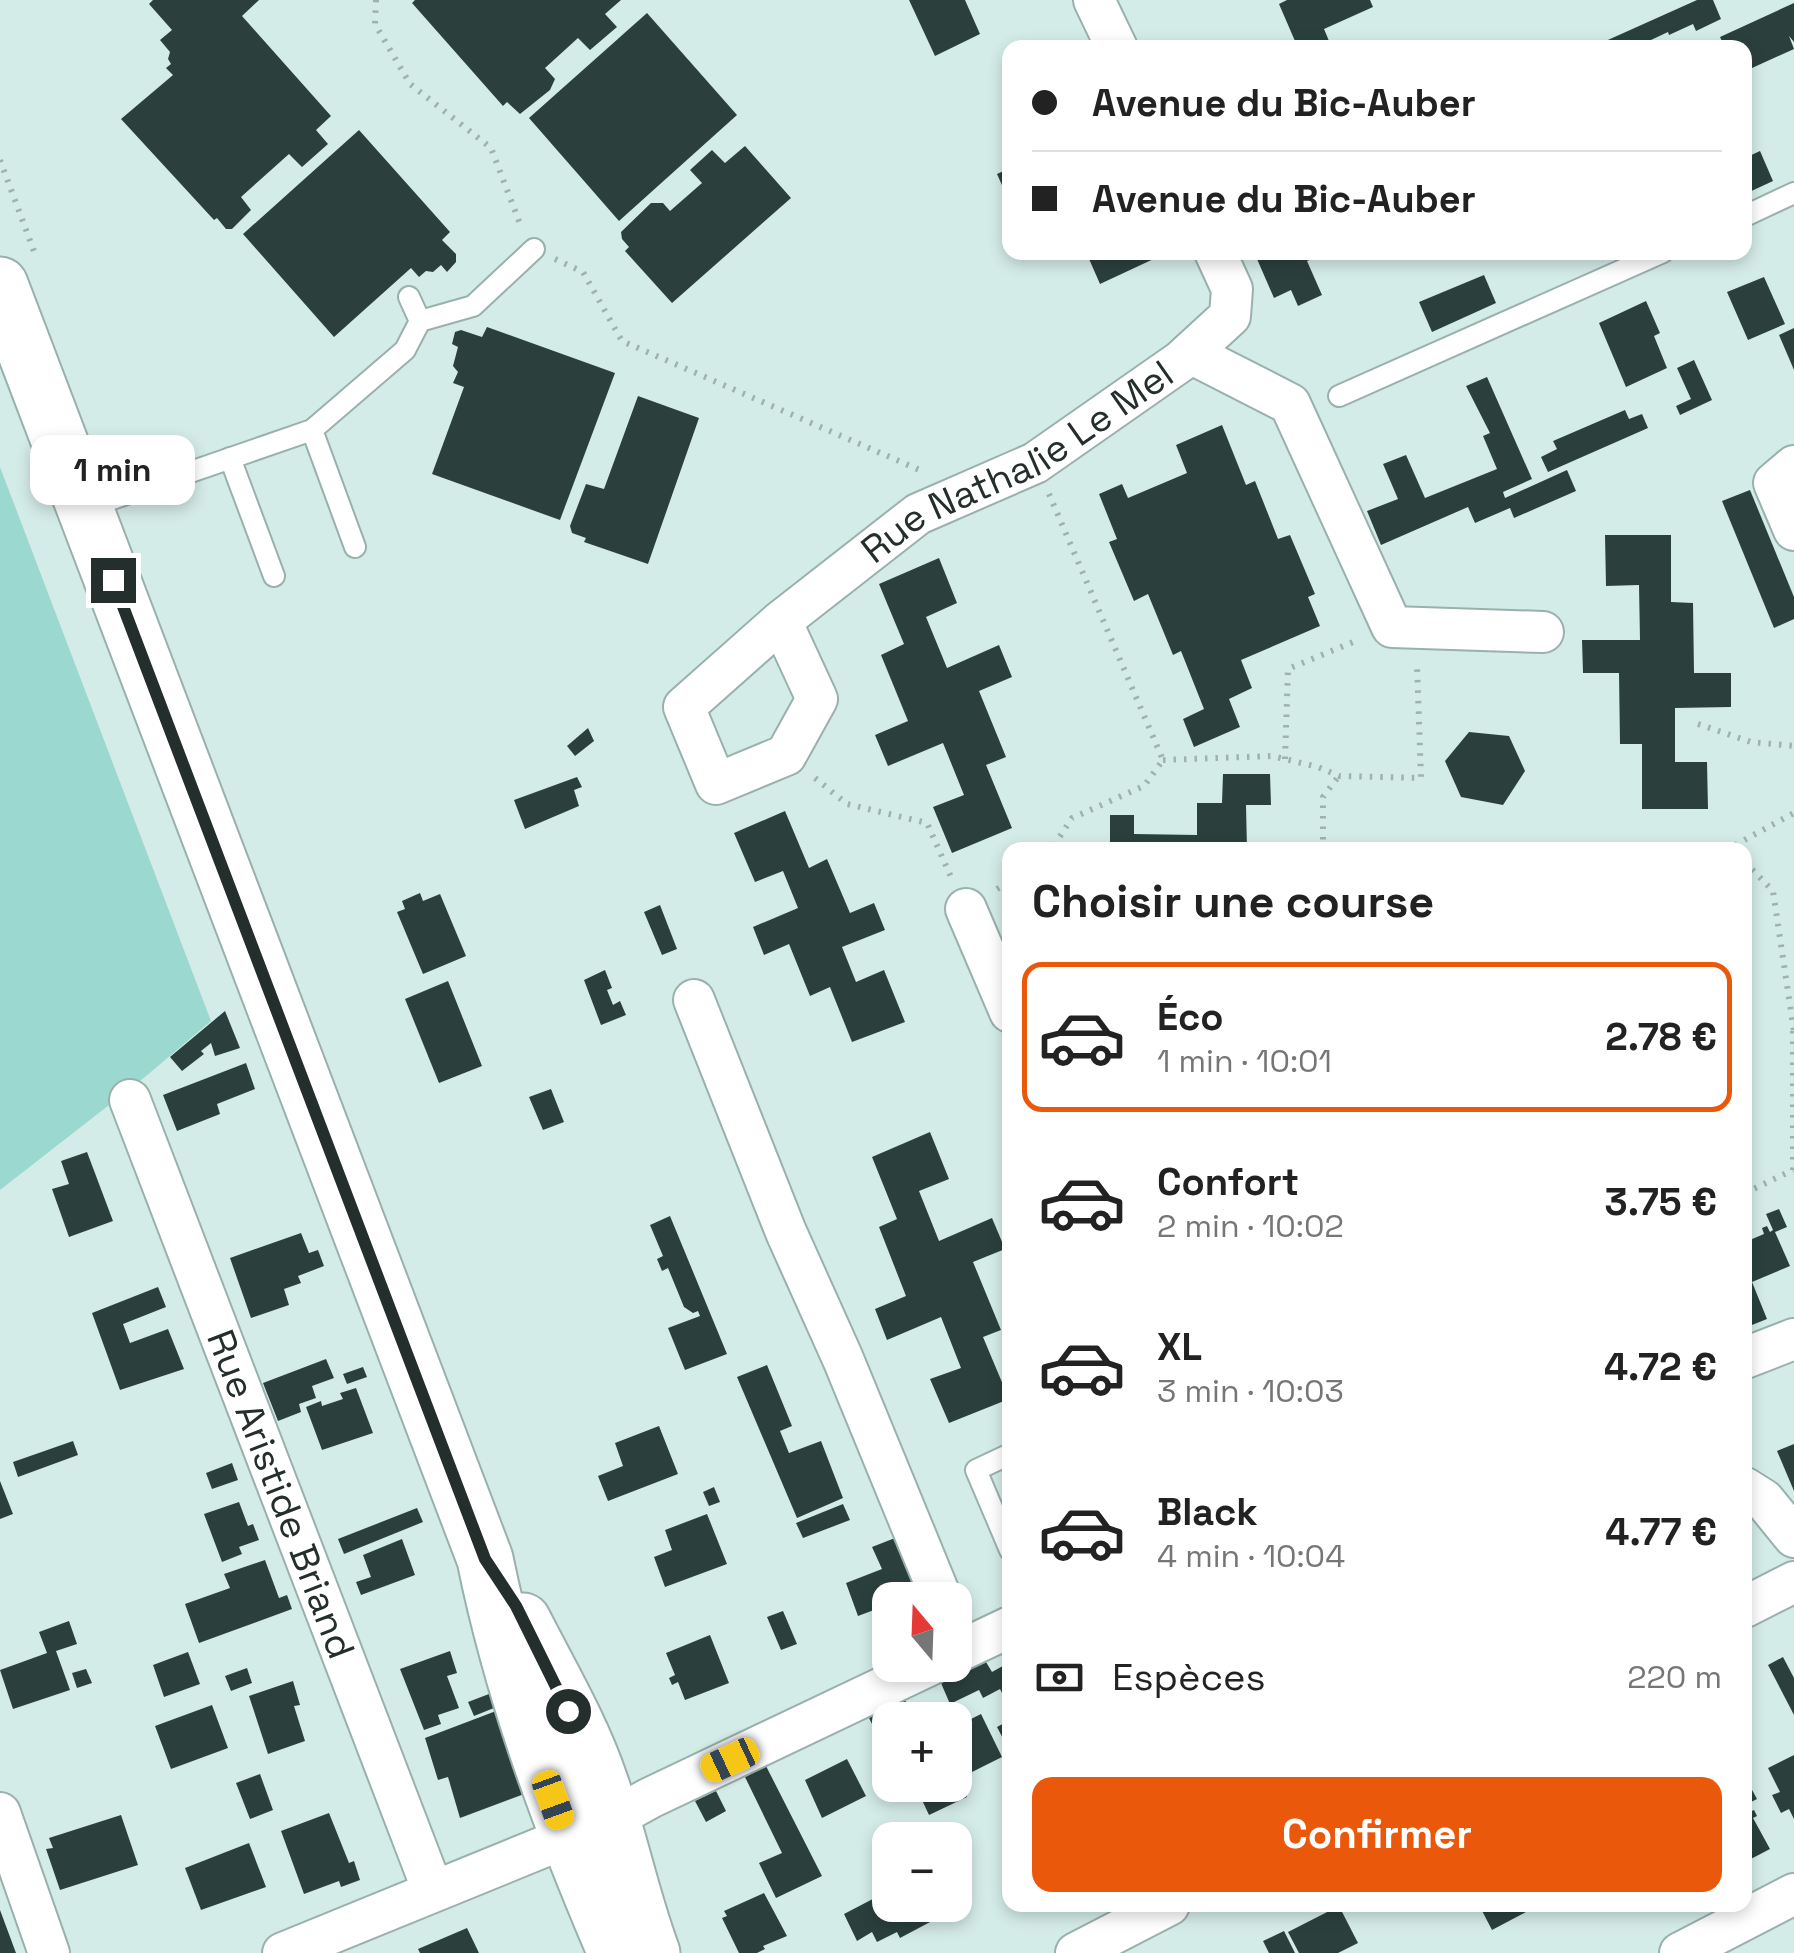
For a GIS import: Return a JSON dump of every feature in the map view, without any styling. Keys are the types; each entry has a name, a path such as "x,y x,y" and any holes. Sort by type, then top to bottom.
{"main road":[{"path":"0,284 485,1559 501,1636 540,1763 589,1828 634,1907 652,1953"},
{"path":"589,1828 616,1953"}],"street":[{"path":"1094,0 1113,40"},
{"name":"Rue Nathalie Le Mel","path":"786,755 716,784 684,706 782,621 918,514 1036,463 1190,352 1230,316 1232,289 1219,260"},
{"path":"1190,352 1290,404 1404,627 1543,632"},
{"path":"1794,466 1774,483 1794,530"},
{"path":"782,621 817,700 786,755"},
{"path":"966,909 1002,993"},
{"path":"694,1000 786,1232 843,1358 935,1582"},
{"name":"Rue Aristide Briand","path":"130,1100 434,1891"},
{"path":"1752,1355 1794,1338"},
{"path":"1752,1492 1764,1500 1794,1537"},
{"path":"1752,1604 1794,1582"},
{"path":"972,1641 1002,1630"},
{"path":"283,1953 589,1828 884,1682"},
{"path":"0,1813 49,1953"},
{"path":"1680,1953 1794,1894"},
{"path":"1076,1953 1155,1912"}],"lane":[{"path":"1752,213 1794,194"},
{"path":"86,508 312,430 406,350 420,321 473,306 534,249"},
{"path":"1339,396 1645,260"},
{"path":"409,297 420,321"},
{"path":"312,430 355,547"},
{"path":"230,458 274,576"},
{"path":"1002,1458 976,1470 1002,1531"}],"path":[{"path":"376,0 375,24 410,84 491,148 529,247 583,272 622,342 971,491"},
{"path":"1036,463 1163,760"},
{"path":"1163,760 1272,756 1285,760 1318,767 1339,776 1421,778 1404,627 1288,669 1285,760"},
{"path":"1698,724 1751,742 1794,746"},
{"path":"786,755 848,804 926,824 966,909"},
{"path":"1056,842 1072,818 1144,786 1163,760"},
{"path":"1323,842 1322,797 1339,776"},
{"path":"1743,842 1794,814"},
{"path":"1752,869 1773,891 1794,1031 1794,1170 1752,1190"}],"shaded area":[{"path":"0,467 211,1021 0,1190"}],"building":[{"path":"153,0 259,0 242,16 331,116 316,130 328,144 302,167 289,154 241,197 251,210 232,229 226,229 217,218 214,220 121,119 173,75 166,68 171,64 170,52 160,40 172,30 149,4"},
{"path":"621,0 605,14 617,27 590,50 578,38 545,68 555,79 550,90 520,114 507,102 503,106 412,3"},
{"path":"909,0 965,0 980,34 935,56"},
{"path":"1287,0 1370,0 1373,7 1324,29 1329,40 1295,40 1279,4"},
{"path":"1697,0 1713,0 1721,19 1696,31 1693,24 1651,40 1608,40"},
{"path":"1794,3 1794,42 1789,36 1794,49 1752,68 1752,40 1720,37"},
{"path":"647,13 737,115 619,221 529,118"},
{"path":"359,130 450,232 442,240 456,254 456,262 447,272 441,265 419,277 411,268 334,337 243,234"},
{"path":"745,146 791,198 672,303 625,251 629,247 621,232 651,203 663,203 670,211 702,183 690,170 712,150 725,163"},
{"path":"1760,151 1773,181 1752,191 1752,155"},
{"path":"1090,260 1151,260 1100,284"},
{"path":"1257,260 1309,260 1322,295 1298,306 1291,290 1274,298"},
{"path":"1484,275 1496,303 1432,332 1419,302"},
{"path":"1764,277 1785,324 1748,340 1727,292"},
{"path":"1646,301 1660,333 1654,336 1667,368 1626,387 1599,323"},
{"path":"487,327 615,373 560,520 432,474 464,387 453,383 458,372 453,366 458,347 452,344 455,332 461,330 482,337"},
{"path":"1794,328 1794,370 1779,335"},
{"path":"1694,360 1712,400 1680,415 1676,406 1691,399 1677,368"},
{"path":"1487,377 1532,479 1503,492 1505,498 1567,470 1576,491 1514,518 1510,508 1475,523 1468,507 1381,545 1367,511 1398,499 1383,464 1406,455 1425,498 1497,469 1483,436 1490,433 1466,386"},
{"path":"638,396 699,418 648,564 584,542 586,538 572,533 570,526 586,484 604,489"},
{"path":"1625,410 1629,419 1642,414 1648,428 1548,472 1541,457 1557,449 1553,441"},
{"path":"1222,425 1246,485 1255,481 1278,539 1290,535 1315,594 1308,597 1320,626 1241,660 1252,688 1229,699 1240,727 1194,747 1183,719 1204,709 1181,651 1173,655 1148,594 1134,601 1109,542 1117,539 1099,494 1122,484 1128,498 1187,473 1176,445"},
{"path":"1750,490 1794,597 1794,619 1774,628 1722,501"},
{"path":"1605,535 1671,535 1671,602 1693,603 1694,673 1731,673 1731,707 1675,708 1675,762 1707,762 1708,809 1642,809 1642,744 1620,744 1619,673 1583,673 1582,640 1640,640 1639,585 1606,586"},
{"path":"939,558 957,603 926,617 947,668 999,645 1012,677 979,691 1006,757 986,765 1012,828 952,853 933,807 964,795 943,743 888,766 875,735 908,721 881,655 904,644 879,584"},
{"path":"588,728 594,741 575,756 567,746"},
{"path":"1469,732 1509,736 1525,771 1503,805 1461,797 1445,761"},
{"path":"1223,774 1270,774 1271,805 1246,805 1247,842 1110,842 1110,815 1134,815 1134,834 1197,835 1197,803 1222,803"},
{"path":"577,777 582,787 574,790 579,806 525,829 514,800"},
{"path":"785,811 809,868 827,859 850,913 874,903 885,930 842,947 856,982 884,970 905,1022 852,1042 830,987 810,996 789,944 764,955 753,927 798,908 783,871 755,882 734,833"},
{"path":"420,893 423,901 440,894 466,956 423,974 397,912 405,909 402,901"},
{"path":"660,905 677,949 662,955 644,912"},
{"path":"605,970 613,1005 620,1001 626,1015 601,1025 584,980"},
{"path":"448,981 482,1066 439,1083 405,999"},
{"path":"225,1011 240,1048 215,1056 211,1043 201,1051 204,1054 182,1071 170,1057"},
{"path":"246,1063 255,1089 217,1104 220,1114 177,1131 163,1095"},
{"path":"551,1089 564,1122 543,1130 529,1097"},
{"path":"930,1132 949,1179 919,1191 939,1241 992,1218 1002,1250 973,1262 1001,1330 983,1337 1002,1382 1002,1402 949,1423 930,1379 961,1368 941,1317 887,1340 875,1309 906,1296 879,1227 897,1219 872,1157"},
{"path":"87,1152 113,1221 69,1237 52,1189 69,1184 61,1161"},
{"path":"1779,1209 1787,1227 1775,1232 1790,1266 1752,1282 1752,1239 1764,1234 1762,1228 1773,1230 1766,1214"},
{"path":"670,1216 727,1354 685,1370 668,1328 700,1316 698,1311 693,1313 684,1307 668,1268 662,1271 657,1259 663,1256 650,1225"},
{"path":"301,1233 309,1253 318,1250 324,1266 298,1276 301,1283 284,1289 289,1305 251,1318 230,1258"},
{"path":"1752,1282 1767,1319 1752,1325"},
{"path":"158,1287 166,1307 123,1324 130,1343 168,1329 184,1369 120,1390 92,1313"},
{"path":"326,1359 334,1378 312,1386 316,1398 299,1404 301,1412 278,1421 263,1383"},
{"path":"767,1365 792,1426 780,1431 789,1453 821,1441 843,1498 797,1518 737,1377"},
{"path":"363,1367 367,1377 347,1384 343,1374"},
{"path":"356,1388 373,1433 322,1450 306,1407 343,1399 340,1393"},
{"path":"659,1426 678,1474 608,1501 598,1476 623,1466 615,1443"},
{"path":"73,1441 78,1455 18,1477 13,1462"},
{"path":"1794,1444 1794,1491 1777,1451"},
{"path":"232,1463 238,1480 212,1489 206,1473"},
{"path":"0,1481 13,1514 0,1519"},
{"path":"714,1487 720,1502 709,1506 703,1492"},
{"path":"239,1502 248,1526 253,1524 259,1540 239,1547 242,1554 222,1562 204,1514"},
{"path":"843,1504 850,1520 803,1538 796,1523"},
{"path":"417,1508 423,1522 344,1554 338,1539"},
{"path":"707,1514 727,1564 665,1587 654,1557 672,1550 665,1530"},
{"path":"895,1538 913,1582 872,1582 872,1611 858,1616 846,1583 882,1569 872,1547"},
{"path":"402,1539 415,1575 361,1595 356,1582 371,1577 363,1555"},
{"path":"265,1560 279,1598 287,1595 292,1609 199,1643 185,1604 230,1588 224,1574"},
{"path":"783,1611 797,1644 781,1650 767,1617"},
{"path":"69,1621 77,1644 56,1651 70,1690 13,1709 0,1670 47,1653 39,1632"},
{"path":"710,1635 729,1683 685,1700 678,1682 672,1685 669,1678 675,1675 666,1653"},
{"path":"450,1651 457,1673 447,1676 459,1708 438,1715 441,1724 424,1730 400,1669"},
{"path":"188,1652 200,1684 164,1697 153,1665"},
{"path":"1783,1657 1794,1678 1794,1715 1768,1665"},
{"path":"986,1662 992,1672 1002,1666 1002,1693 1000,1689 983,1698 979,1690 949,1702 941,1683 972,1682 972,1669"},
{"path":"247,1668 252,1683 231,1691 225,1676"},
{"path":"86,1669 92,1683 77,1688 72,1673"},
{"path":"293,1681 300,1705 294,1706 305,1741 268,1754 249,1696"},
{"path":"489,1694 494,1708 474,1716 468,1702"},
{"path":"212,1705 228,1748 171,1769 155,1726"},
{"path":"496,1711 527,1793 460,1818 448,1777 438,1780 425,1738"},
{"path":"981,1714 1002,1757 972,1772 972,1718"},
{"path":"1794,1755 1794,1819 1789,1809 1781,1813 1772,1795 1780,1792 1768,1768"},
{"path":"847,1759 866,1796 822,1818 805,1780"},
{"path":"766,1766 822,1876 776,1898 759,1863 782,1853 745,1777"},
{"path":"260,1774 273,1810 250,1819 236,1783"},
{"path":"716,1791 726,1811 706,1822 695,1801"},
{"path":"923,1802 956,1802 929,1815"},
{"path":"1752,1811 1770,1849 1752,1858"},
{"path":"329,1813 360,1880 341,1887 339,1881 304,1894 281,1831"},
{"path":"121,1815 138,1865 60,1890 46,1849 53,1848 49,1838"},
{"path":"249,1843 266,1887 201,1910 185,1868"},
{"path":"764,1893 787,1936 763,1946 765,1949 757,1953 739,1953 722,1918 727,1916 724,1911"},
{"path":"872,1899 872,1922 930,1922 900,1938 897,1932 877,1942 872,1932 857,1941 844,1914"},
{"path":"0,1910 16,1953 0,1953"},
{"path":"1327,1912 1342,1912 1358,1943 1338,1953 1299,1953 1288,1932"},
{"path":"1483,1912 1526,1912 1492,1930"},
{"path":"467,1928 479,1953 420,1953 418,1949"},
{"path":"1284,1931 1295,1953 1269,1953 1263,1941"}],"route":[{"path":"113,580 485,1559 516,1606 568,1711"}]}
